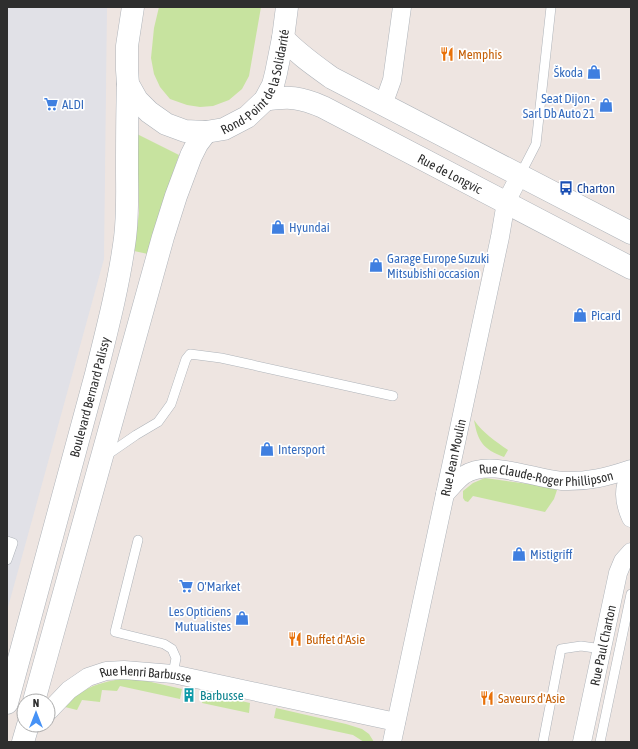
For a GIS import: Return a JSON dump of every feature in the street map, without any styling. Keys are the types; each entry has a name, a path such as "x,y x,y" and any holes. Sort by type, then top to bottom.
{"main road":[{"name":"Rond-Point de la Solidarité","path":"132,7 127,46 127,70 128,84 137,100 149,112 166,124 185,131 206,132 224,129 247,117 265,100 276,73 287,7"},
{"path":"283,38 307,61 332,78 631,233"},
{"name":"Boulevard Bernard Palissy","path":"7,703 96,374 120,271 127,211 128,84"},
{"name":"Rue de Longvic","path":"265,100 281,97 308,100 631,268"},
{"name":"Boulevard Bernard Palissy","path":"36,693 163,237 191,156 197,144 206,132"}],"street":[{"path":"383,105 394,74 402,7"},
{"name":"Rue Jean Moulin","path":"392,742 500,237 506,202 520,175"},
{"name":"Rue Claude-Roger Phillipson","path":"445,494 464,475 475,470 485,468 507,470 562,481 590,480 631,470"},
{"path":"631,470 626,481 624,495 626,508 631,518"},
{"name":"Rue Paul Charton","path":"582,742 618,573 623,561 631,552"},
{"name":"Rue Henri Barbusse","path":"56,704 69,690 88,677 106,671 124,670 173,674 396,722"}],"lane":[{"path":"520,175 536,144 551,7"},
{"path":"101,460 136,435 158,422 171,404 186,360 190,354 221,358 393,396"},
{"path":"138,540 115,632 164,644 172,649 176,658 173,674"},
{"path":"7,541 13,543 7,560"},
{"path":"600,742 631,594"},
{"path":"543,742 561,650 582,646 602,649"}],"shaded area":[{"path":"7,7 107,7 104,259 7,611"}],"green space":[{"path":"159,7 261,7 249,76 242,89 229,100 213,106 200,107 187,105 170,99 160,87 154,74 151,58 154,28"},
{"path":"137,134 179,155 148,254 134,251 139,213"},
{"path":"474,420 485,433 508,450 504,457 486,448 477,434"},
{"path":"485,478 543,486 557,490 554,499 545,512 473,496 468,502 465,501 463,498 463,491 473,483"},
{"path":"120,679 138,679 182,689 180,699 120,686 117,691 102,690 100,702 82,700 77,710 65,707 75,697 88,688"},
{"path":"205,693 250,703 249,713 202,703"},
{"path":"276,708 362,729 369,734 374,742 364,742 353,735 274,718"}],"place":[{"name":"Memphis","path":"447,54"},
{"name":"Škoda","path":"594,72"},
{"name":"ALDI","path":"51,104"},
{"name":"Seat Dijon - Sarl Db Auto 21","path":"606,105"},
{"name":"Charton","path":"566,188"},
{"name":"Hyundai","path":"278,227"},
{"name":"Garage Europe Suzuki Mitsubishi occasion","path":"376,265"},
{"name":"Picard","path":"580,315"},
{"name":"Intersport","path":"267,449"},
{"name":"Mistigriff","path":"519,554"},
{"name":"O'Market","path":"186,586"},
{"name":"Les Opticiens Mutualistes","path":"242,618"},
{"name":"Buffet d'Asie","path":"295,639"},
{"name":"Barbusse","path":"189,695"},
{"name":"Saveurs d'Asie","path":"487,698"}]}
